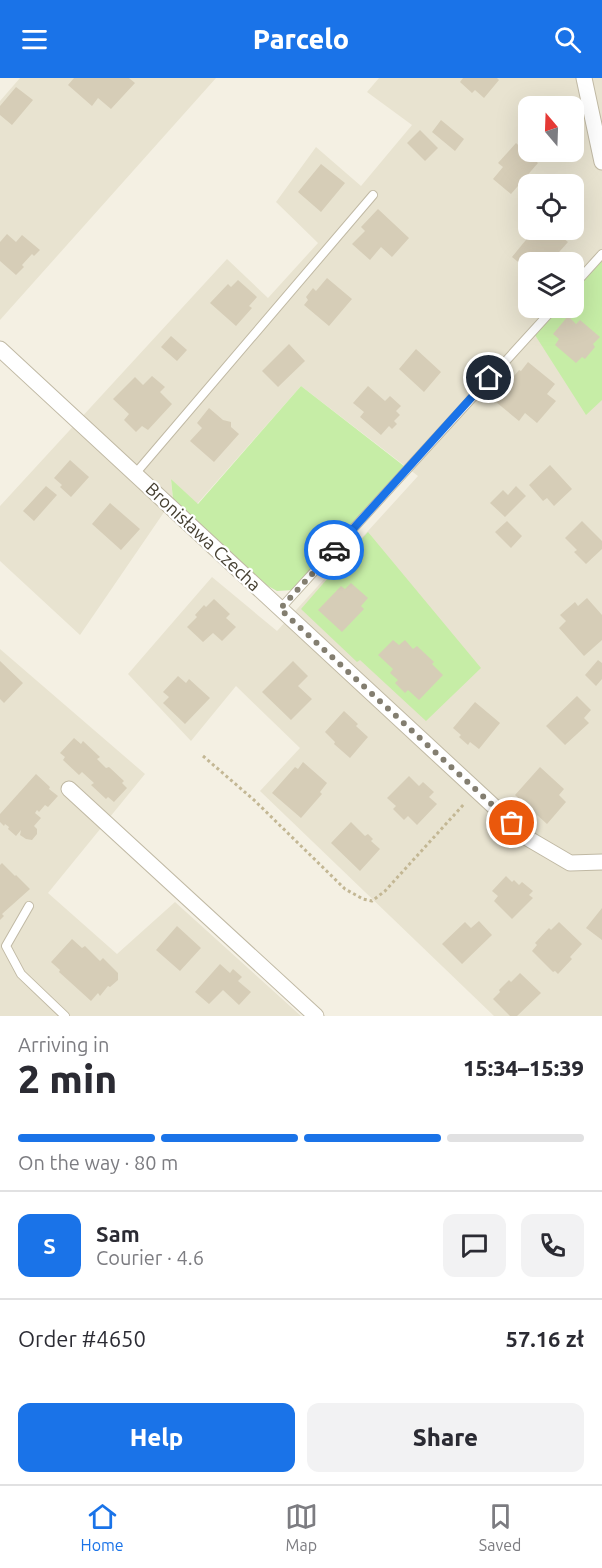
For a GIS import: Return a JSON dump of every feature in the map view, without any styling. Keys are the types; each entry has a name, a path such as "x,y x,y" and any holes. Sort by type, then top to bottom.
{"street":[{"path":"584,78 602,162"},
{"name":"Bronisława Czecha","path":"0,349 529,839 570,863 602,862"},
{"path":"69,789 316,1016"}],"lane":[{"name":"Bronisława Czecha","path":"135,474 373,195"},
{"path":"584,274 602,254"},
{"path":"280,609 545,318"},
{"path":"29,906 6,946 21,974 65,1016"}],"path":[{"path":"204,756 254,800 345,889 363,899 372,901 385,891 477,791"}],"shaded area":[{"path":"20,78 216,78 0,320 0,101"},
{"path":"379,78 602,78 602,1016 494,1016 260,791 300,748 236,686 191,741 128,674 212,577 277,631 418,476 301,386 197,504 171,479 173,499 80,635 0,561 0,506 227,259 268,298 318,243 276,202 316,147 361,186 412,125 367,92"},
{"path":"0,649 145,774 48,893 117,954 175,902 301,1016 0,1016"}],"green space":[{"path":"602,259 602,400 586,415 535,335 550,318 584,318 584,279"},
{"path":"301,386 404,466 293,590 277,591 257,580 173,499 171,479 198,504"},
{"path":"368,532 481,668 426,721 360,660 357,662 301,609"}],"building":[{"path":"74,78 129,78 135,83 111,109 98,98 92,106 68,85"},
{"path":"463,78 497,78 499,80 484,98 475,90 472,93 460,82"},
{"path":"16,87 33,100 12,125 0,115 0,106"},
{"path":"441,120 464,139 455,151 432,132"},
{"path":"420,130 438,148 425,161 407,143"},
{"path":"516,143 518,162 538,163 528,174 518,174 518,186 511,194 493,179 503,167 498,163"},
{"path":"321,164 345,183 321,212 298,192"},
{"path":"378,209 409,238 392,257 381,247 370,260 352,244 365,231 361,227"},
{"path":"7,234 16,242 22,235 40,250 34,256 32,254 16,275 0,261 0,242"},
{"path":"526,240 566,240 568,242 559,252 518,252 518,262 512,257"},
{"path":"327,278 352,299 329,326 304,305 308,300 306,297 313,288 316,291"},
{"path":"238,280 257,297 249,306 252,308 236,326 210,303 228,284 231,287"},
{"path":"566,318 570,318 576,324 580,320 600,337 593,344 595,347 585,359 582,357 576,363 555,345 559,339 553,334"},
{"path":"171,336 187,350 177,361 161,347"},
{"path":"289,344 305,361 278,387 262,371"},
{"path":"416,349 441,372 424,392 399,369"},
{"path":"528,362 555,384 547,394 556,401 537,423 525,413 519,421 496,402 504,393 502,391"},
{"path":"152,376 165,387 160,392 172,404 148,430 142,426 136,432 124,420 129,414 113,399 135,377 143,385"},
{"path":"368,386 385,401 390,396 401,406 396,411 400,415 394,421 397,424 392,429 389,426 381,435 360,417 364,412 353,403"},
{"path":"209,408 223,420 231,422 231,427 239,434 214,462 190,441 202,428 197,423"},
{"path":"70,460 89,477 71,497 54,478"},
{"path":"550,465 572,489 554,506 547,498 543,501 529,485"},
{"path":"46,486 57,495 34,521 23,511"},
{"path":"516,486 526,496 505,517 490,503 503,490 508,495"},
{"path":"110,503 140,529 121,550 92,524"},
{"path":"507,521 522,536 511,548 495,532"},
{"path":"582,521 602,541 602,549 586,564 565,538"},
{"path":"351,583 368,598 361,606 364,609 342,632 318,610 341,586 345,589"},
{"path":"587,598 602,615 602,640 584,656 559,628 566,621 560,615 575,602 578,606"},
{"path":"214,599 230,614 226,618 236,627 222,641 213,633 203,642 187,627 204,605 206,607"},
{"path":"393,640 399,645 405,640 413,649 417,646 434,662 432,664 443,675 419,700 408,690 405,693 395,683 398,680 390,673 393,669 378,655"},
{"path":"598,660 602,663 602,679 596,686 585,675"},
{"path":"0,661 23,683 4,703 0,699"},
{"path":"293,661 308,676 298,686 312,699 291,720 262,692"},
{"path":"178,676 186,683 189,679 210,698 185,724 163,703 169,697 163,692"},
{"path":"577,696 591,710 584,718 589,723 565,745 546,726"},
{"path":"475,702 500,723 479,749 470,742 468,745 453,728"},
{"path":"344,711 368,737 350,758 334,744 335,742 325,732"},
{"path":"74,738 81,744 83,741 100,757 97,759 106,768 109,767 124,781 122,783 127,788 114,802 108,797 106,799 91,785 94,783 82,772 79,775 63,760 65,757 60,753"},
{"path":"303,762 327,783 320,792 322,794 301,818 272,793 295,767 298,769"},
{"path":"540,767 564,789 559,795 566,802 547,824 515,795"},
{"path":"36,774 58,796 48,807 45,805 35,813 41,818 34,826 37,834 32,840 20,835 21,830 16,836 8,829 9,827 0,822 0,814"},
{"path":"409,776 419,786 423,782 434,792 429,797 437,804 417,825 408,816 404,820 393,809 396,806 387,798"},
{"path":"351,822 365,836 368,834 373,839 371,841 380,849 360,871 331,843"},
{"path":"2,863 30,889 2,914 4,916 0,920 0,865"},
{"path":"506,876 519,885 522,882 533,891 529,895 533,898 512,919 494,901 498,896 492,891"},
{"path":"602,908 602,940 586,928"},
{"path":"479,921 492,935 462,964 442,944 465,922 471,928"},
{"path":"559,922 582,944 558,974 553,972 532,951 537,945 535,943 549,928 551,930"},
{"path":"177,926 201,948 180,971 156,950"},
{"path":"72,939 82,948 85,946 100,961 103,958 118,973 118,980 110,987 108,986 100,996 98,993 91,1001 51,962"},
{"path":"220,964 230,973 233,969 242,977 238,981 251,992 239,1005 223,990 209,1004 195,992"},
{"path":"520,973 541,993 517,1016 510,1016 493,999 509,980 511,982"}],"way so far":[{"path":"334,550 280,609 512,823"}],"route":[{"path":"334,550 489,378"}]}
